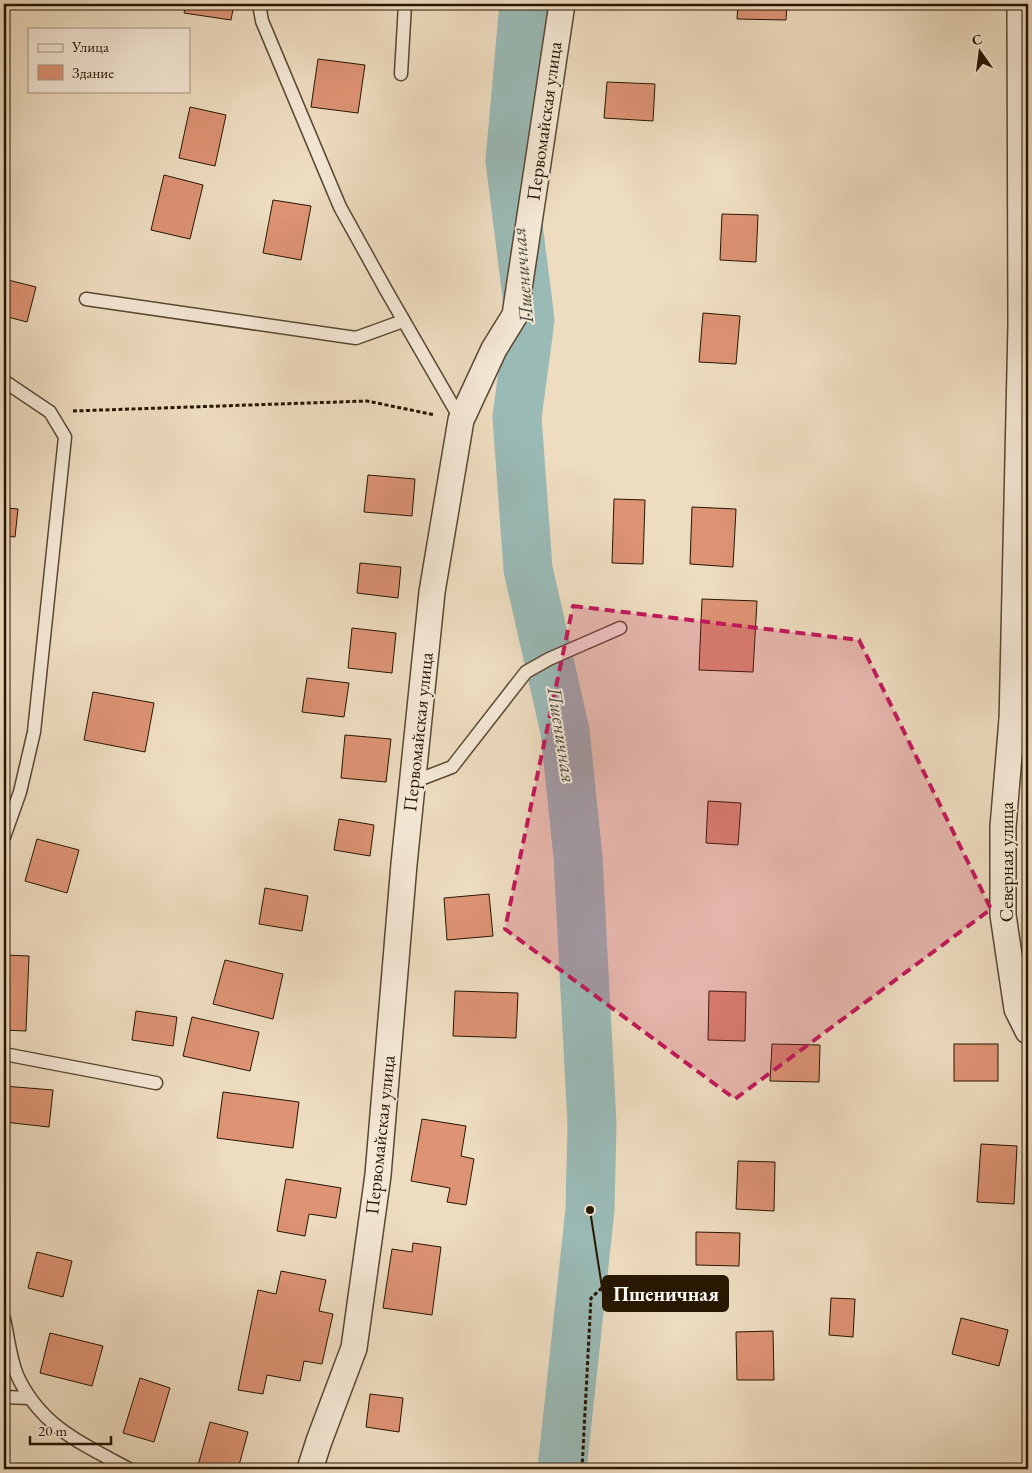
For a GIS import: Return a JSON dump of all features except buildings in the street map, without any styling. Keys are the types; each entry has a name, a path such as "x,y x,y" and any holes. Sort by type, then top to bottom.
{"street":[{"name":"Первомайская улица","path":"310,1469 354,1348 378,1175 432,592 461,420 494,349 515,315 562,4"},
{"name":"Северная улица","path":"1020,4 1017,722 1003,827 1003,915 1018,1009 1028,1030"}],"lane":[{"path":"259,4 262,22 340,207 461,420"},
{"path":"401,74 405,4"},
{"path":"86,299 356,338 404,322"},
{"path":"4,381 50,412 65,437 34,732 20,792 4,836"},
{"path":"413,782 452,767 526,672 549,659 620,628"},
{"path":"4,1054 156,1083"},
{"path":"4,1319 17,1373 30,1398 46,1418 78,1442 129,1469"},
{"path":"4,1397 30,1398"}],"path":[{"path":"50,412 367,401 461,420"},
{"path":"582,1469 591,1298 605,1285"}],"highlighted area":[{"path":"573,606 859,640 991,909 735,1099 505,929"}],"waterway":[{"name":"Пшеничная","path":"524,4 510,161 530,320 517,417 528,569 565,731 578,857 592,1124 590,1210 562,1469"}],"place":[{"name":"Пшеничная","path":"590,1210"}]}
